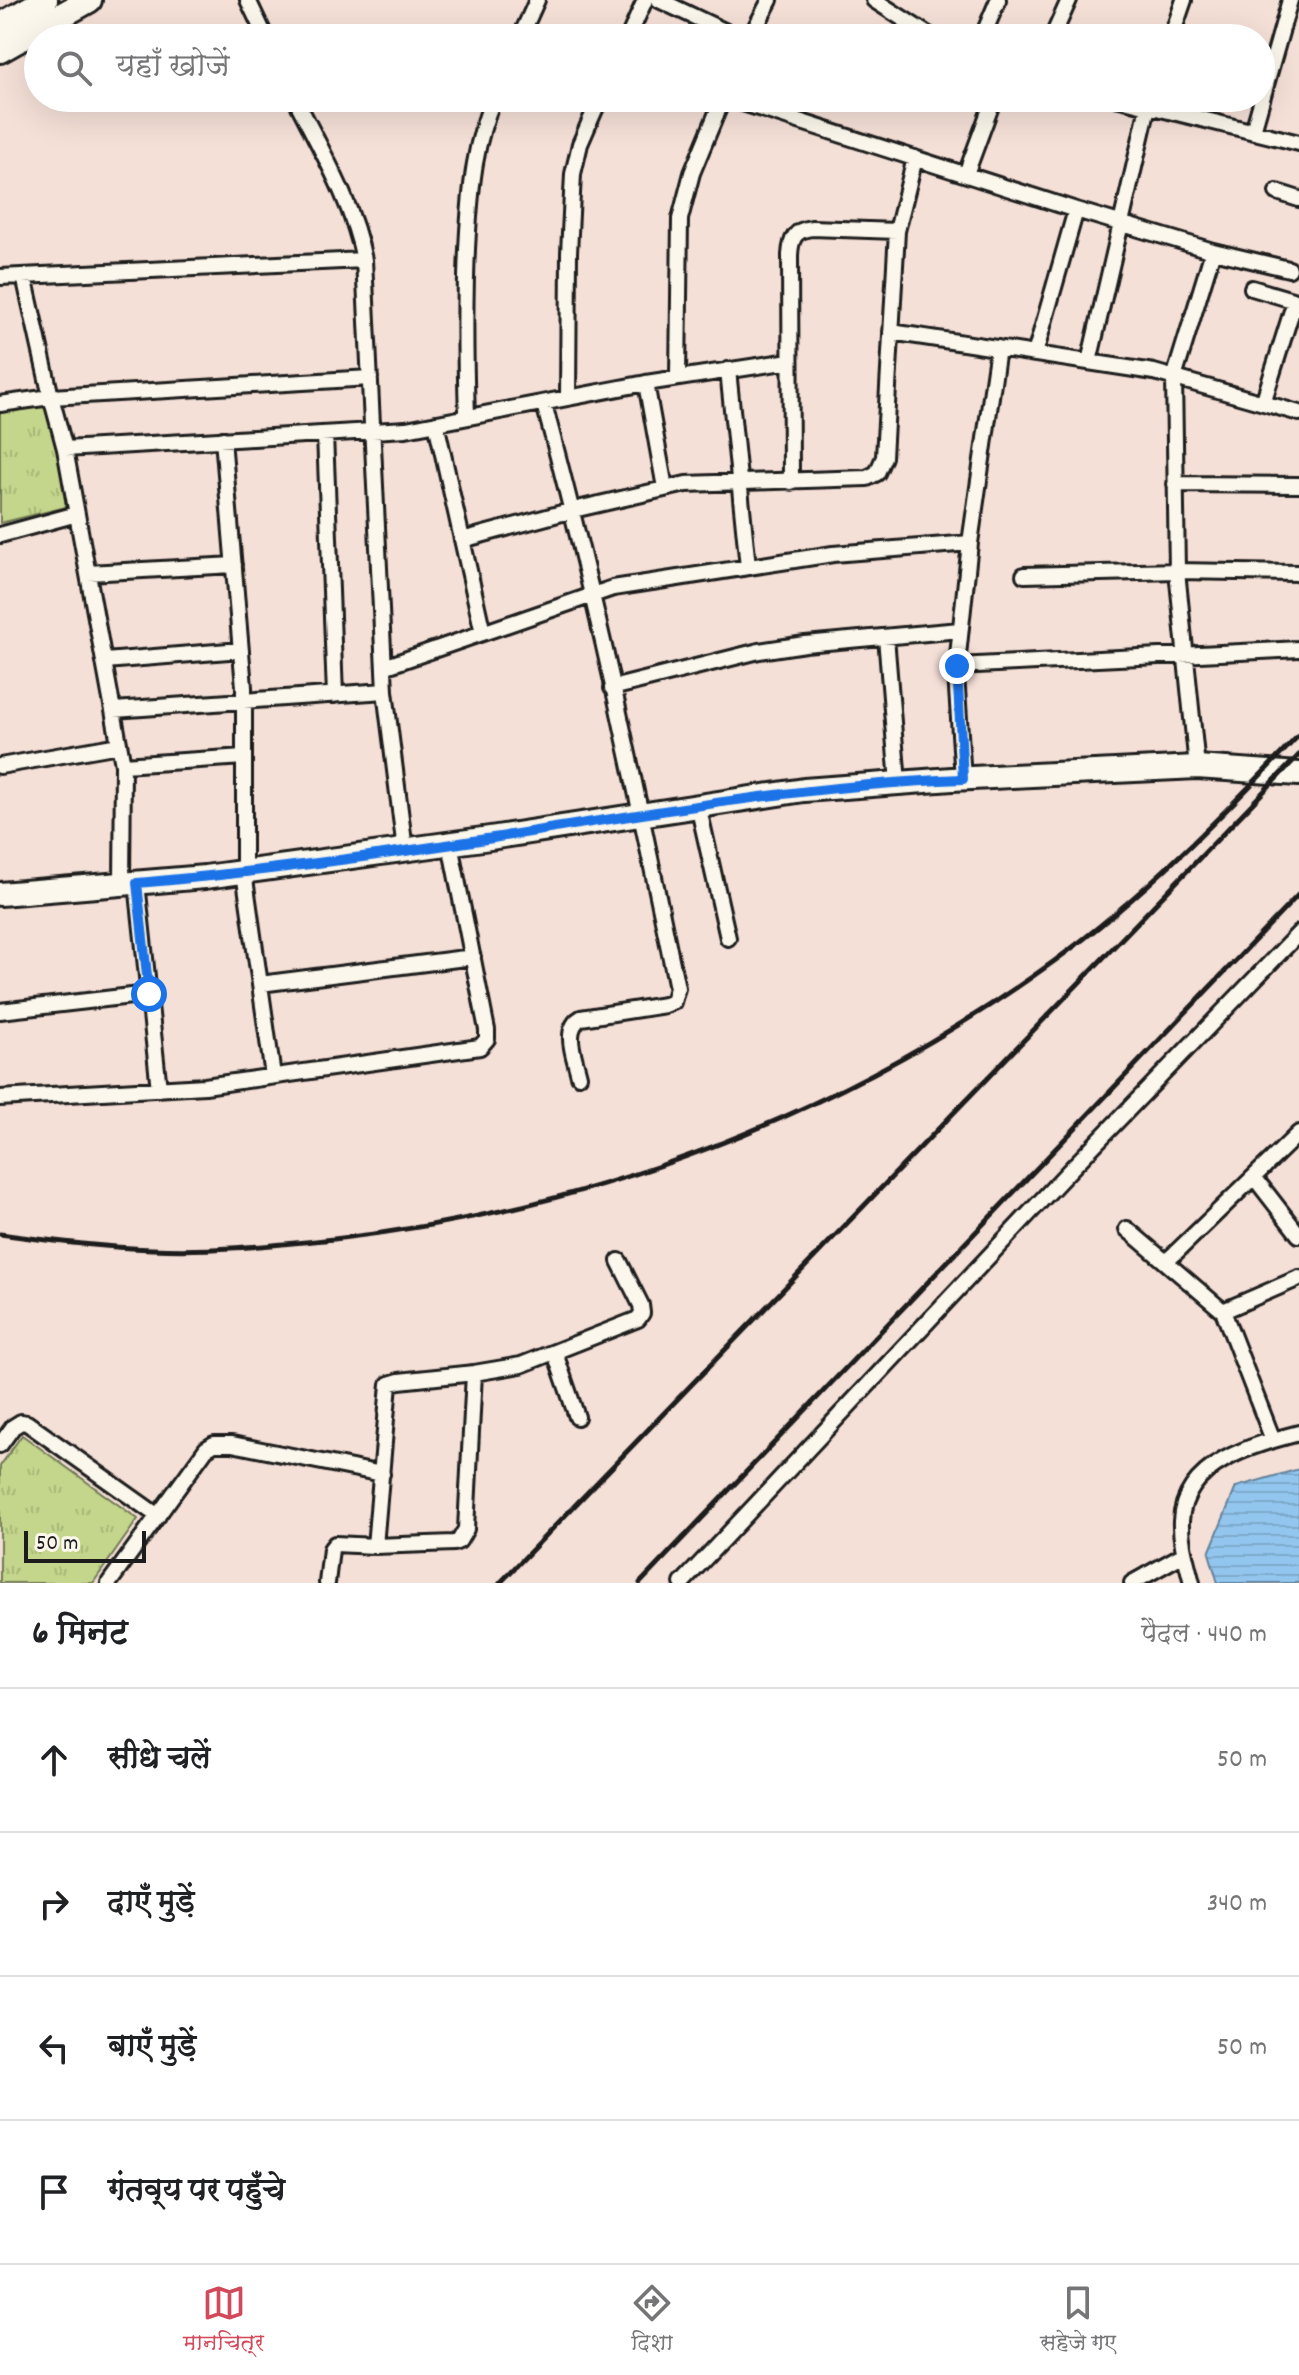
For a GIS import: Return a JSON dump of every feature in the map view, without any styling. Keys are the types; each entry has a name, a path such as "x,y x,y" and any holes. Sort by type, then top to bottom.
{"main road":[{"path":"0,26 45,0"},
{"path":"46,24 89,0"},
{"path":"0,50 24,37"}],"street":[{"path":"248,0 259,24"},
{"path":"526,24 537,0"},
{"path":"634,24 645,0"},
{"path":"659,0 710,24"},
{"path":"757,24 770,0"},
{"path":"988,24 998,0"},
{"path":"1058,24 1069,0"},
{"path":"1176,24 1184,0"},
{"path":"1275,53 1290,0"},
{"path":"878,1 912,24"},
{"path":"302,112 350,211 359,233 364,260 385,691 405,850"},
{"path":"467,417 464,304 471,193 483,124 488,112"},
{"path":"568,398 573,174 580,144 594,112"},
{"path":"678,377 680,219 692,173 719,112"},
{"path":"769,112 1076,210 1213,251 1289,269"},
{"path":"966,174 989,112"},
{"path":"1089,362 1146,112"},
{"path":"1184,112 1299,143"},
{"path":"1253,131 1258,112"},
{"path":"462,540 665,488 696,483 867,478 877,473 884,457 897,231 915,158"},
{"path":"1277,192 1299,199"},
{"path":"1035,354 1076,210"},
{"path":"791,482 791,243 801,230 812,228 897,231"},
{"path":"1197,767 1177,571 1174,378 1213,251"},
{"path":"0,277 364,260"},
{"path":"24,276 65,449 114,710 123,765 130,884 149,994 159,1089"},
{"path":"1252,288 1297,301 1263,403"},
{"path":"891,332 1174,378 1299,413"},
{"path":"963,779 957,666 970,543 998,348"},
{"path":"65,449 406,429 678,377 790,361"},
{"path":"728,370 748,567"},
{"path":"0,404 51,397 370,378"},
{"path":"646,383 665,488"},
{"path":"544,404 573,510 641,814 677,995 673,1002 665,1005 575,1021 570,1033 579,1076"},
{"path":"436,423 483,633"},
{"path":"325,434 335,695"},
{"path":"223,439 244,702 244,872 273,1076"},
{"path":"1175,484 1299,485"},
{"path":"0,535 77,514"},
{"path":"384,667 613,588 833,554 970,543"},
{"path":"88,573 234,565"},
{"path":"1024,575 1177,571 1299,573"},
{"path":"612,688 759,651 960,630"},
{"path":"886,637 898,783"},
{"path":"957,666 1299,649"},
{"path":"105,661 241,650"},
{"path":"114,710 385,691"},
{"path":"0,764 119,745"},
{"path":"123,765 244,757"},
{"path":"0,894 244,872 804,790 1197,767 1299,774"},
{"path":"698,805 728,938"},
{"path":"0,1098 205,1086 480,1047 487,1039 487,1030 450,844"},
{"path":"682,1583 1069,1171 1299,933"},
{"path":"260,984 473,957"},
{"path":"0,1011 149,994"},
{"path":"1166,1262 1299,1133"},
{"path":"1254,1177 1299,1235"},
{"path":"1127,1229 1223,1311 1273,1440"},
{"path":"375,1546 389,1384 521,1365 631,1322 642,1313 641,1305 619,1261"},
{"path":"1223,1311 1299,1278"},
{"path":"555,1353 577,1417"},
{"path":"327,1583 331,1549 335,1544 454,1543 463,1537 466,1529 474,1373"},
{"path":"0,1445 13,1427 21,1422 27,1423 158,1516"},
{"path":"1192,1583 1184,1554 1181,1521 1187,1495 1199,1477 1239,1452 1299,1433"},
{"path":"109,1583 206,1449 214,1444 232,1444 382,1474"},
{"path":"1132,1583 1184,1554"}],"green space":[{"path":"50,401 66,507 0,523 0,409"},
{"path":"22,1435 138,1519 93,1583 0,1583 0,1466"}],"water":[{"path":"1299,1469 1299,1583 1218,1583 1209,1553 1236,1487"}],"railway":[{"path":"0,1234 175,1250 334,1239 431,1225 526,1205 620,1179 712,1147 801,1109 888,1066 972,1017 1053,962 1150,883 1299,735"},
{"path":"500,1583 1299,755"},
{"path":"640,1583 1299,894"}],"route":[{"path":"149,994 137,883 205,877 490,838 804,790 963,779 957,666"}]}
